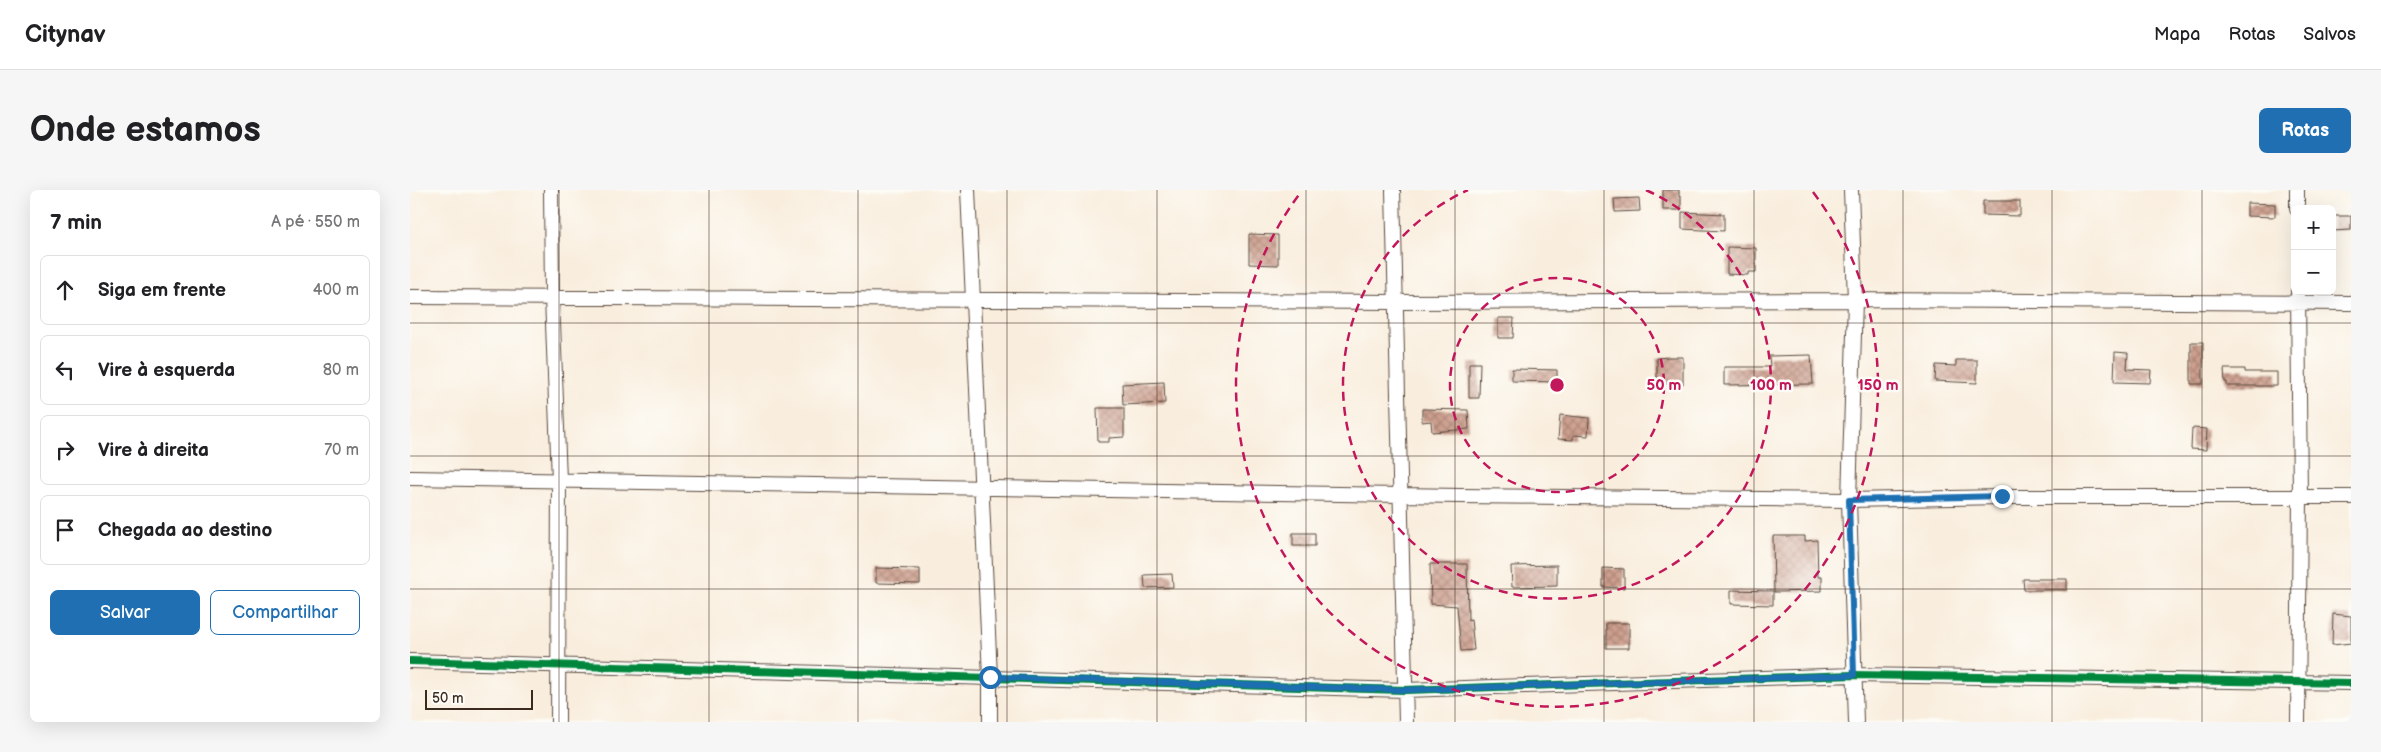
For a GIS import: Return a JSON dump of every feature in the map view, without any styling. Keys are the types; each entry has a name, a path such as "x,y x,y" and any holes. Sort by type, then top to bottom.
{"street":[{"path":"551,190 552,297 559,480 558,722"},
{"path":"968,190 971,300 990,677 990,722"},
{"path":"1393,190 1406,722"},
{"path":"1851,190 1855,300 1849,500 1856,722"},
{"path":"2297,190 2297,205"},
{"path":"410,297 1396,302 2298,297 2351,303"},
{"path":"2298,297 2300,497 2298,722"},
{"path":"410,478 1849,500 2002,496 2351,497"},
{"path":"410,662 557,664 1405,690 1854,675 2297,684 2351,683"}],"building":[{"path":"1663,190 1679,190 1681,210 1663,210"},
{"path":"1639,198 1640,211 1615,212 1614,199"},
{"path":"1983,201 2020,201 2020,216 1983,215"},
{"path":"2247,203 2275,204 2275,217 2247,216"},
{"path":"1682,212 1724,214 1724,231 1682,229"},
{"path":"2336,216 2351,216 2351,230 2336,231"},
{"path":"1249,234 1278,235 1278,265 1249,264"},
{"path":"1727,247 1756,248 1756,272 1748,272 1748,275 1727,274"},
{"path":"1498,318 1514,318 1513,338 1498,338"},
{"path":"2191,342 2203,342 2203,384 2191,384"},
{"path":"2115,352 2128,353 2127,369 2151,370 2150,383 2114,382"},
{"path":"1811,355 1813,384 1724,385 1724,367 1770,367 1769,356"},
{"path":"1683,357 1683,384 1657,384 1657,358"},
{"path":"1956,360 1977,360 1977,383 1935,381 1936,365 1956,366"},
{"path":"1469,363 1480,363 1479,398 1469,398"},
{"path":"1512,369 1557,370 1557,382 1512,381"},
{"path":"2224,369 2245,369 2245,372 2277,372 2277,386 2227,386"},
{"path":"1164,382 1165,403 1123,405 1122,384"},
{"path":"1097,408 1124,408 1124,437 1109,438 1109,442 1098,442"},
{"path":"1422,409 1468,410 1469,429 1432,432 1431,421 1422,422"},
{"path":"1560,415 1589,418 1588,436 1573,435 1573,440 1558,439"},
{"path":"2192,428 2207,429 2206,450 2191,449"},
{"path":"1293,533 1315,533 1315,546 1293,546"},
{"path":"1773,536 1805,536 1805,541 1817,540 1818,577 1822,577 1822,591 1774,592"},
{"path":"1430,564 1467,564 1468,620 1471,619 1474,650 1461,651 1457,606 1431,604"},
{"path":"1557,565 1557,586 1512,587 1511,566"},
{"path":"876,568 920,569 920,584 876,583"},
{"path":"1603,568 1624,569 1624,588 1603,587"},
{"path":"1172,574 1173,587 1145,588 1144,575"},
{"path":"2023,579 2067,579 2067,590 2024,590"},
{"path":"1731,590 1773,591 1773,605 1731,604"},
{"path":"2333,614 2351,616 2351,643 2332,645"},
{"path":"1606,623 1629,623 1629,648 1606,648"}],"cycle path":[{"path":"410,661 1405,690 1854,675 2351,683"}],"route":[{"path":"990,677 1405,690 1854,675 1849,500 2002,496"}]}
